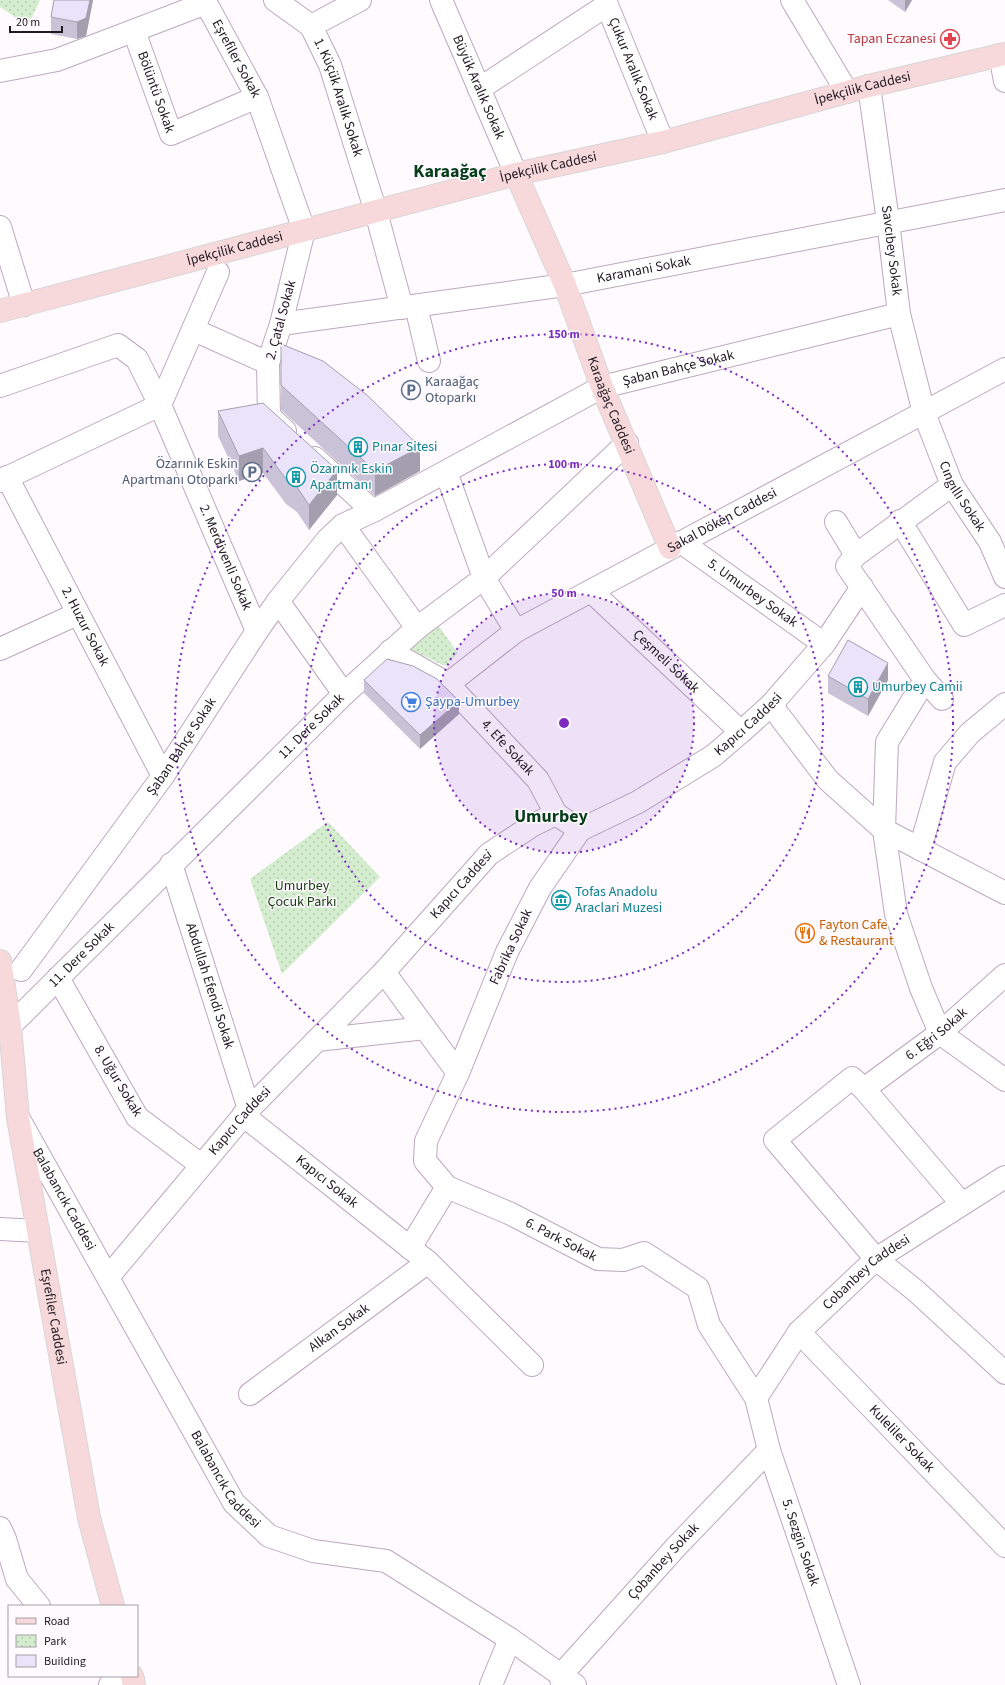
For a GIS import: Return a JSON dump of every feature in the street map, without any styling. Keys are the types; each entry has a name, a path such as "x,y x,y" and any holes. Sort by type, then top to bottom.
{"main road":[{"name":"İpekçilik Caddesi","path":"0,311 516,174 663,142 869,86 1002,54"},
{"name":"Karaağaç Caddesi","path":"516,174 565,284 602,387 676,545"},
{"name":"Eşrefiler Caddesi","path":"0,961 10,1026 7,1060 89,1518 113,1605"}],"street":[{"name":"1. Küçük Aralık Sokak","path":"275,0 311,26 330,65 376,212 429,361"},
{"path":"311,26 360,0"},
{"name":"Büyük Aralık Sokak","path":"440,0 516,174"},
{"path":"792,0 847,92"},
{"name":"Eşrefiler Sokak","path":"0,71 57,60 206,3 257,97 304,230"},
{"name":"Çukur Aralık Sokak","path":"479,89 607,5 663,142"},
{"name":"Bölüntü Sokak","path":"134,31 171,134 257,97"},
{"path":"1002,54 1005,81"},
{"name":"Savcıbey Sokak","path":"869,86 888,221 899,314 924,413"},
{"name":"Karamani Sokak","path":"280,324 565,284 888,221 1005,200"},
{"path":"0,227 24,305"},
{"name":"2. Çatal Sokak","path":"304,230 280,324 268,363 269,416 373,511"},
{"path":"3,479 160,404 194,330 218,272"},
{"name":"Şaban Bahçe Sokak","path":"21,970 163,776 278,601 328,539 343,525 373,511 602,387 899,314"},
{"path":"194,330 268,363"},
{"name":"2. Merdivenli Sokak","path":"0,386 118,345 137,359 160,404 257,631"},
{"name":"Sakal Döken Caddesi","path":"448,684 516,631 1005,369"},
{"name":"Cıngıllı Sokak","path":"924,413 952,485 990,542 1005,577"},
{"name":"11. Dere Sokak","path":"10,1026 171,864 344,694 417,628 484,578 627,443"},
{"path":"446,472 484,578 516,631"},
{"name":"2. Huzur Sokak","path":"3,479 163,776"},
{"path":"942,699 925,680 847,566 856,555 952,485"},
{"path":"836,522 856,555"},
{"path":"900,522 964,626 1005,605"},
{"path":"343,525 417,628"},
{"name":"5. Umurbey Sokak","path":"676,545 824,644"},
{"name":"Kapıcı Caddesi","path":"580,830 638,802 713,756 741,732 771,705 824,644 862,587"},
{"name":"Çeşmeli Sokak","path":"591,591 741,732"},
{"path":"278,601 344,694"},
{"path":"0,648 77,614"},
{"name":"4. Efe Sokak","path":"390,651 448,684 538,780 556,814"},
{"path":"925,680 887,742 884,830 896,914 921,988 940,1033 1005,1080"},
{"path":"920,849 945,762 970,733 1005,704"},
{"path":"771,705 828,780 884,830 1005,893"},
{"path":"556,814 580,830"},
{"name":"Kapıcı Caddesi","path":"108,1276 246,1112 384,972 489,854 533,824 556,814"},
{"name":"Fabrika Sokak","path":"458,1073 510,946 540,888 580,830"},
{"name":"Abdullah Efendi Sokak","path":"171,864 246,1112"},
{"path":"384,972 458,1073"},
{"name":"6. Eğri Sokak","path":"864,1088 940,1033 1005,975"},
{"name":"8. Uğur Sokak","path":"58,978 137,1117 201,1165"},
{"path":"317,1040 425,1028"},
{"name":"6. Park Sokak","path":"458,1073 426,1141 425,1161 447,1187 509,1213 598,1259 623,1260 644,1253 698,1288 709,1325 756,1398"},
{"path":"962,1204 864,1088 852,1078 775,1140 876,1259 916,1291 1005,1373"},
{"name":"Kapıcı Sokak","path":"246,1112 428,1262 532,1365"},
{"name":"Balabancık Caddesi","path":"18,1118 234,1503 269,1536 313,1551 386,1561 510,1639 566,1682"},
{"name":"Cobanbey Caddesi","path":"756,1398 798,1332 876,1259 962,1204 1001,1185"},
{"path":"410,1248 447,1187"},
{"path":"0,1229 38,1231"},
{"name":"Alkan Sokak","path":"250,1394 428,1262"},
{"name":"Kuleliler Sokak","path":"798,1332 1005,1546"},
{"name":"5. Sezgin Sokak","path":"756,1398 769,1450 849,1685"},
{"name":"Çobanbey Sokak","path":"566,1682 676,1547 769,1450"},
{"path":"0,1528 6,1539 17,1579 38,1605"},
{"path":"491,1685 510,1639"},
{"path":"98,1677 107,1685"},
{"path":"110,1685 133,1680"}],"green space":[{"path":"0,0 40,0 28,26 0,7"},
{"path":"438,625 458,653 445,666 410,649"},
{"name":"Umurbey Çocuk Parkı","path":"328,822 380,877 282,974 250,879"}],"building":[{"path":"54,0 90,0 86,18 77,22 51,17"},
{"path":"281,344 323,361 368,396 420,447 375,471 281,385"},
{"path":"263,403 337,470 309,505 297,487 286,479 263,448 239,456 218,411"},
{"path":"848,640 888,663 868,699 828,676"},
{"name":"Şaypa-Umurbey","path":"387,659 413,666 437,679 459,701 420,735 364,680"}],"place":[{"name":"Tapan Eczanesi","path":"950,39"},
{"name":"Karaağaç Otoparkı","path":"411,390"},
{"name":"Pınar Sitesi","path":"358,447"},
{"name":"Özarınık Eskin Apartmanı Otoparkı","path":"252,472"},
{"name":"Özarınık Eskin Apartmanı","path":"296,477"},
{"name":"Umurbey Camii","path":"858,687"},
{"name":"Şaypa-Umurbey","path":"411,702"},
{"name":"Tofas Anadolu Araclari Muzesi","path":"561,900"},
{"name":"Fayton Cafe & Restaurant","path":"805,933"}],"district":[{"name":"Karaağaç","path":"450,171"},
{"name":"Umurbey","path":"551,816"}]}
